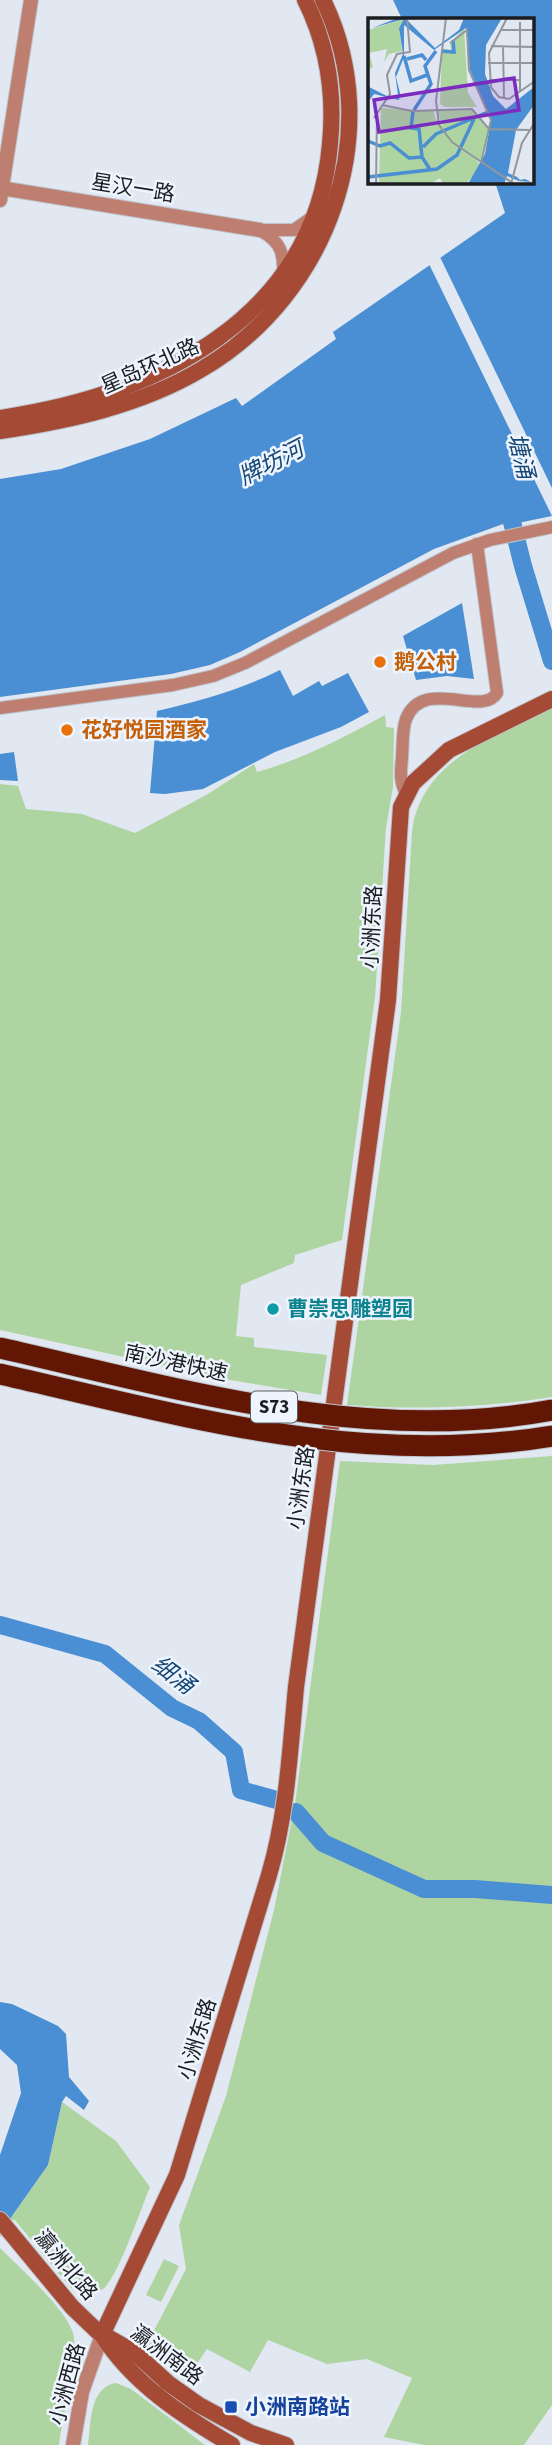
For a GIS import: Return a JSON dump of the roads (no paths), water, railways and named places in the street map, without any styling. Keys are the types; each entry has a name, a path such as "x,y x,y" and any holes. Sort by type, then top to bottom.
{"highway":[{"name":"南沙港快速","path":"0,1348 205,1394 343,1418 458,1421 552,1410"},
{"name":"S73","path":"0,1374 205,1420 316,1439 432,1447 497,1444 552,1436"}],"main road":[{"name":"星岛环北路","path":"0,418 101,396 164,371 212,344 260,302 283,272 314,215 325,178 332,119 328,67 319,33 305,0"},
{"name":"星岛环北路","path":"0,431 85,415 141,396 202,369 241,342 290,290 319,244 337,197 350,134 345,69 323,0"},
{"path":"406,793 419,777 449,750 552,699"},
{"name":"小洲东路","path":"102,2335 170,2193 272,1867 283,1814 296,1687 388,1000 399,825 406,793"},
{"name":"瀛洲北路","path":"0,2220 63,2297 102,2335"},
{"name":"瀛洲南路","path":"102,2335 118,2359 146,2386 191,2420 232,2445"},
{"name":"瀛洲南路","path":"102,2335 134,2352 175,2389 207,2410 251,2432 286,2445"}],"street":[{"path":"1,192 31,0"},
{"name":"星汉一路","path":"1,192 260,230 294,230 314,215"},
{"path":"260,230 278,242 284,256 283,272"},
{"path":"0,708 173,685 213,676 245,663 439,559 477,544 552,527"},
{"path":"406,793 401,784 405,725 414,708 422,702 438,698 484,702 494,698 497,693 477,544"},
{"name":"小洲西路","path":"73,2445 85,2381 102,2335"}],"water":[{"name":"牌坊河","path":"393,0 552,0 552,516 513,524 513,546 508,528 503,524 434,549 240,652 210,665 171,674 0,697 0,479 61,469 150,439 236,398 242,406 336,339 333,332 505,213 496,184 534,184 534,18 402,18"},
{"path":"462,603 474,679 447,676 416,680 403,636"},
{"path":"280,670 293,696 319,681 322,686 348,673 369,712 341,727 275,752 203,789 165,794 150,793 157,711 220,694"},
{"path":"14,752 18,781 0,780 0,754"},
{"path":"0,2002 12,2004 58,2026 66,2034 69,2077 89,2101 84,2110 66,2096 62,2102 48,2165 0,2233 0,2155 21,2093 17,2065 0,2049"}],"waterway":[{"name":"塘涌","path":"507,502 552,661"},
{"name":"细涌","path":"0,1625 105,1654 172,1708 199,1721 234,1752 241,1790 280,1801"},
{"name":"细涌","path":"296,1812 323,1843 424,1889 475,1889 552,1895"}],"place":[{"name":"鹅公村","path":"380,662"},
{"name":"花好悦园酒家","path":"67,730"},
{"name":"曹崇思雕塑园","path":"273,1309"},
{"name":"小洲南路站","path":"231,2407"}]}
